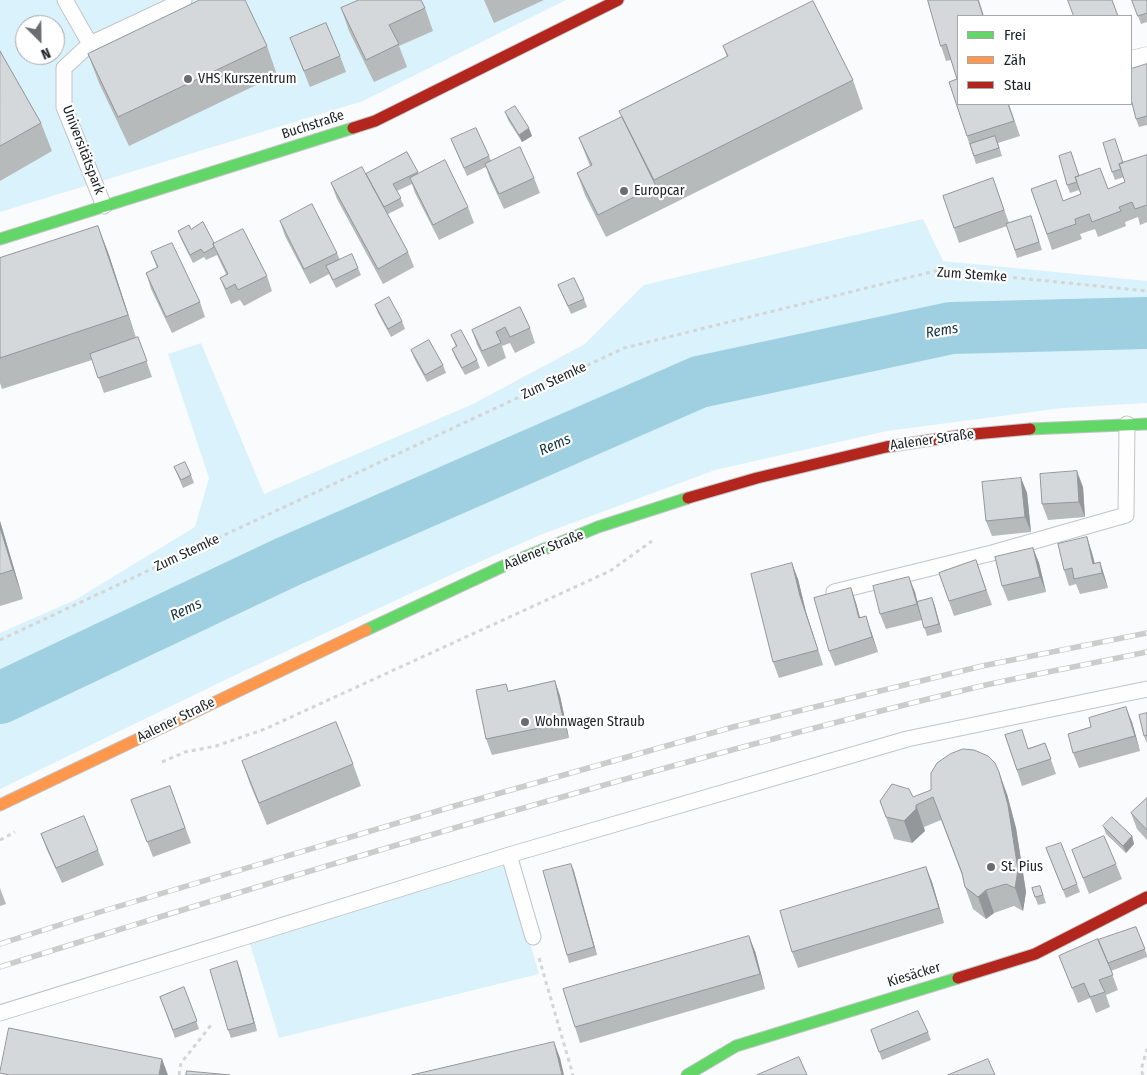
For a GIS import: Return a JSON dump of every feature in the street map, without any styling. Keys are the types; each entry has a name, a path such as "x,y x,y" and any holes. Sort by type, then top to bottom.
{"main road":[{"name":"Buchstraße","path":"0,239 376,121 618,0"},
{"name":"Aalener Straße","path":"0,805 416,606 510,563 606,524 685,498 886,446 963,435 1045,428 1147,424"},
{"name":"Kiesäcker","path":"687,1075 736,1046 1035,954 1147,897"}],"street":[{"path":"1132,65 1147,61"}],"lane":[{"path":"65,0 90,44"},
{"name":"Universitätspark","path":"104,206 64,107 64,68 90,44 184,0"},
{"path":"834,592 992,554 1126,515 1127,424"},
{"path":"0,1013 509,856 907,739 1147,689"},
{"path":"509,856 533,937"}],"path":[{"name":"Zum Stemke","path":"0,640 624,348 939,270 1147,291"},
{"path":"185,752 216,746 265,729 610,571 654,540"},
{"path":"533,937 573,1075"},
{"path":"180,1075 181,1063 212,1024"},
{"path":"1143,1075 1141,1070 1147,1049"}],"shaded area":[{"path":"0,0 566,0 363,101 0,212"},
{"path":"923,219 943,261 1147,281 1147,403 1062,408 887,431 715,470 540,535 457,572 250,668 0,789 0,633 75,600 195,527 209,478 168,354 201,343 264,494 473,404 585,344 644,285"},
{"path":"507,865 539,974 279,1038 250,944 391,899"}],"building":[{"path":"200,0 245,0 267,46 118,117 88,54"},
{"path":"359,0 421,0 425,8 389,25 399,44 366,60 341,8"},
{"path":"928,0 978,0 983,15 957,15 957,79 946,44 941,46"},
{"path":"1068,0 1112,0 1118,15 1074,15"},
{"path":"1132,0 1147,0 1147,13 1138,16"},
{"path":"813,1 853,80 654,180 619,111 728,56 723,46"},
{"path":"326,23 340,56 304,71 290,38"},
{"path":"0,51 41,123 0,146"},
{"path":"1147,64 1147,116 1136,119 1132,103 1132,69"},
{"path":"957,79 957,105 1008,105 1014,121 967,136 949,82"},
{"path":"515,106 529,128 519,135 505,112"},
{"name":"Europcar","path":"622,117 656,186 598,215 577,173 592,165 579,138"},
{"path":"476,128 489,156 464,168 451,139"},
{"path":"995,136 999,148 974,156 970,144"},
{"path":"1115,139 1123,163 1119,164 1121,169 1112,172 1103,143"},
{"path":"520,147 534,178 499,194 485,164"},
{"path":"407,152 418,172 393,184 401,198 384,207 366,174"},
{"path":"1071,152 1079,176 1075,177 1077,182 1067,185 1059,156"},
{"path":"1147,155 1147,205 1135,209 1132,202 1119,207 1121,211 1092,222 1089,214 1075,219 1076,224 1047,234 1031,189 1056,180 1063,201 1081,194 1075,177 1100,168 1108,189 1125,182 1119,164"},
{"path":"445,160 468,207 433,225 410,178"},
{"path":"362,167 408,252 378,269 331,183"},
{"path":"993,178 1004,210 954,228 943,196"},
{"path":"312,204 337,253 304,269 280,221"},
{"path":"1031,216 1039,242 1015,250 1006,224"},
{"path":"203,222 214,243 214,247 204,253 201,249 190,255 178,231 189,225 191,229"},
{"path":"98,226 128,315 0,358 0,258"},
{"path":"243,229 267,276 238,290 235,284 226,289 220,278 228,274 213,244"},
{"path":"172,243 200,302 166,317 146,273 158,267 151,252"},
{"path":"352,254 358,268 333,280 326,266"},
{"path":"574,278 584,299 568,306 558,285"},
{"path":"389,297 402,321 388,329 375,305"},
{"path":"520,307 530,328 510,337 505,327 496,332 501,343 482,351 472,330"},
{"path":"461,330 477,360 462,368 452,349 457,346 451,335"},
{"path":"138,337 147,361 98,378 90,354"},
{"path":"429,340 443,365 425,375 411,350"},
{"path":"185,462 191,475 181,480 174,467"},
{"path":"1077,471 1079,502 1042,504 1040,474"},
{"path":"1021,478 1025,517 986,521 982,482"},
{"path":"0,527 13,570 0,574"},
{"path":"1087,537 1093,564 1100,562 1102,573 1074,579 1072,568 1064,570 1058,544"},
{"path":"1033,548 1040,577 1002,586 995,557"},
{"path":"976,560 986,590 949,601 939,573"},
{"path":"792,563 800,596 818,650 773,662 751,574"},
{"path":"909,577 917,604 880,614 873,586"},
{"path":"851,588 859,618 866,616 872,637 829,651 814,598"},
{"path":"932,598 939,624 924,628 917,602"},
{"name":"Wohnwagen Straub","path":"555,681 564,723 486,739 476,690 506,684 508,691"},
{"path":"1126,707 1135,736 1073,753 1068,734 1091,727 1089,718"},
{"path":"1147,713 1147,735 1144,736 1139,715"},
{"path":"336,722 353,764 259,803 242,761"},
{"path":"1022,730 1028,749 1045,743 1051,759 1017,770 1005,735"},
{"name":"St. Pius","path":"963,749 974,750 988,756 995,763 1008,805 1018,870 1015,888 1006,884 986,890 978,897 965,887 962,873 933,797 916,805 916,809 904,821 886,817 880,801 892,784 909,789 913,797 931,790 931,773 937,763 950,754"},
{"path":"170,786 185,828 147,842 131,800"},
{"path":"1147,798 1147,830 1131,813"},
{"path":"84,816 98,850 56,868 41,834"},
{"path":"1112,817 1132,836 1123,846 1103,826"},
{"path":"1104,836 1116,864 1083,878 1072,850"},
{"path":"1061,843 1077,884 1063,890 1046,848"},
{"path":"571,864 594,947 567,955 543,871"},
{"path":"926,867 939,908 792,952 780,911"},
{"path":"1040,886 1043,895 1035,897 1032,888"},
{"path":"1136,927 1145,949 1108,963 1098,940"},
{"path":"749,936 760,974 575,1027 563,989"},
{"path":"1098,939 1113,975 1099,980 1105,992 1090,997 1084,983 1072,988 1059,956"},
{"path":"237,961 254,1023 228,1030 210,970"},
{"path":"184,987 197,1021 173,1030 160,997"},
{"path":"918,1011 928,1032 879,1052 871,1030"},
{"path":"9,1028 162,1059 159,1075 9,1075 0,1073"},
{"path":"554,1042 562,1075 412,1075"},
{"path":"799,1057 807,1075 757,1075"},
{"path":"988,1059 995,1075 948,1075"},
{"path":"187,1071 230,1075 186,1075"}],"waterway":[{"name":"Rems","path":"0,698 287,562 699,382 951,328 1147,323"}],"railway":[{"path":"0,944 103,911 451,807 733,727 982,666 1147,633"},
{"path":"0,967 364,855 731,750 977,687 1147,652"}],"traffic: fast":[{"path":"0,239 353,128"},
{"path":"1030,429 1147,424"},
{"path":"366,630 510,563 598,527 688,498"},
{"path":"687,1075 736,1046 958,978"}],"traffic: slow":[{"path":"0,805 366,630"}],"traffic: jam":[{"path":"353,128 375,121 618,0"},
{"path":"688,498 757,478 886,447 963,435 1030,429"},
{"path":"958,978 1035,954 1147,897"}],"place":[{"name":"VHS Kurszentrum","path":"188,79"},
{"name":"Europcar","path":"624,191"},
{"name":"Wohnwagen Straub","path":"525,722"},
{"name":"St. Pius","path":"991,867"}]}
